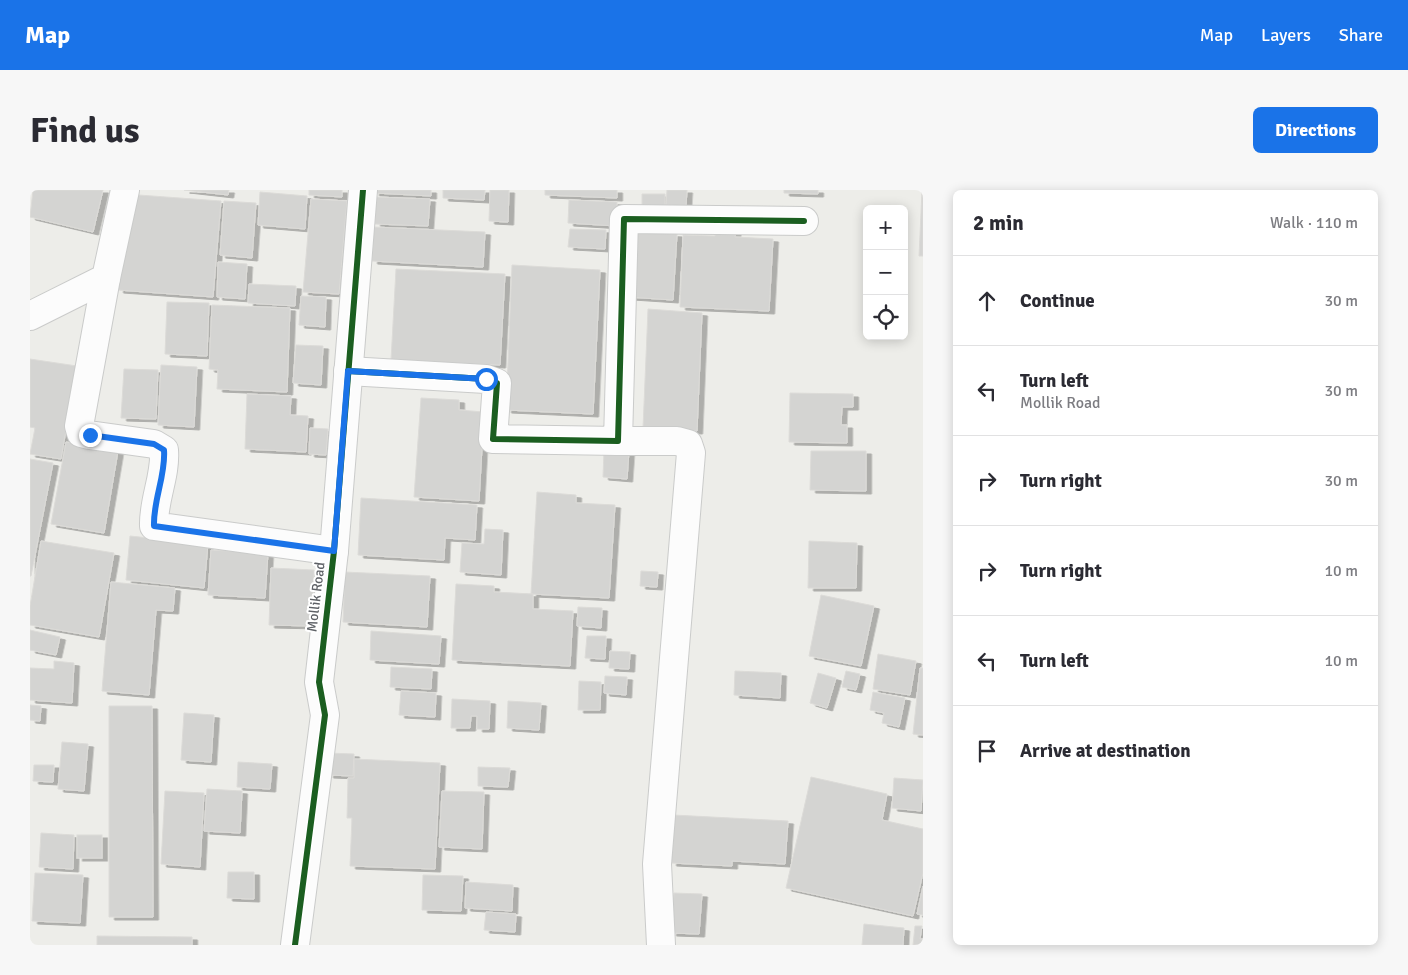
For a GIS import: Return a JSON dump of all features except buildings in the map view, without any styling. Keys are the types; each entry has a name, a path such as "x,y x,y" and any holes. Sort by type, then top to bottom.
{"street":[{"path":"125,190 106,278 79,426 81,433 154,444 164,450 165,462 153,512 154,526 334,551"},
{"name":"Mollik Road","path":"295,945 325,715 319,682 334,551 363,190"},
{"path":"618,440 624,219 804,221"},
{"path":"30,316 106,278"},
{"path":"348,371 486,379 497,382 493,439 677,441 688,444 690,453 658,864 661,945"}],"cycle path":[{"path":"295,945 325,715 319,682 334,551 363,190"},
{"path":"348,371 486,379 497,383 493,439 618,441 624,219 804,221"}],"route":[{"path":"90,435 154,444 164,450 165,462 153,512 154,526 334,551 348,371 486,379"}]}
